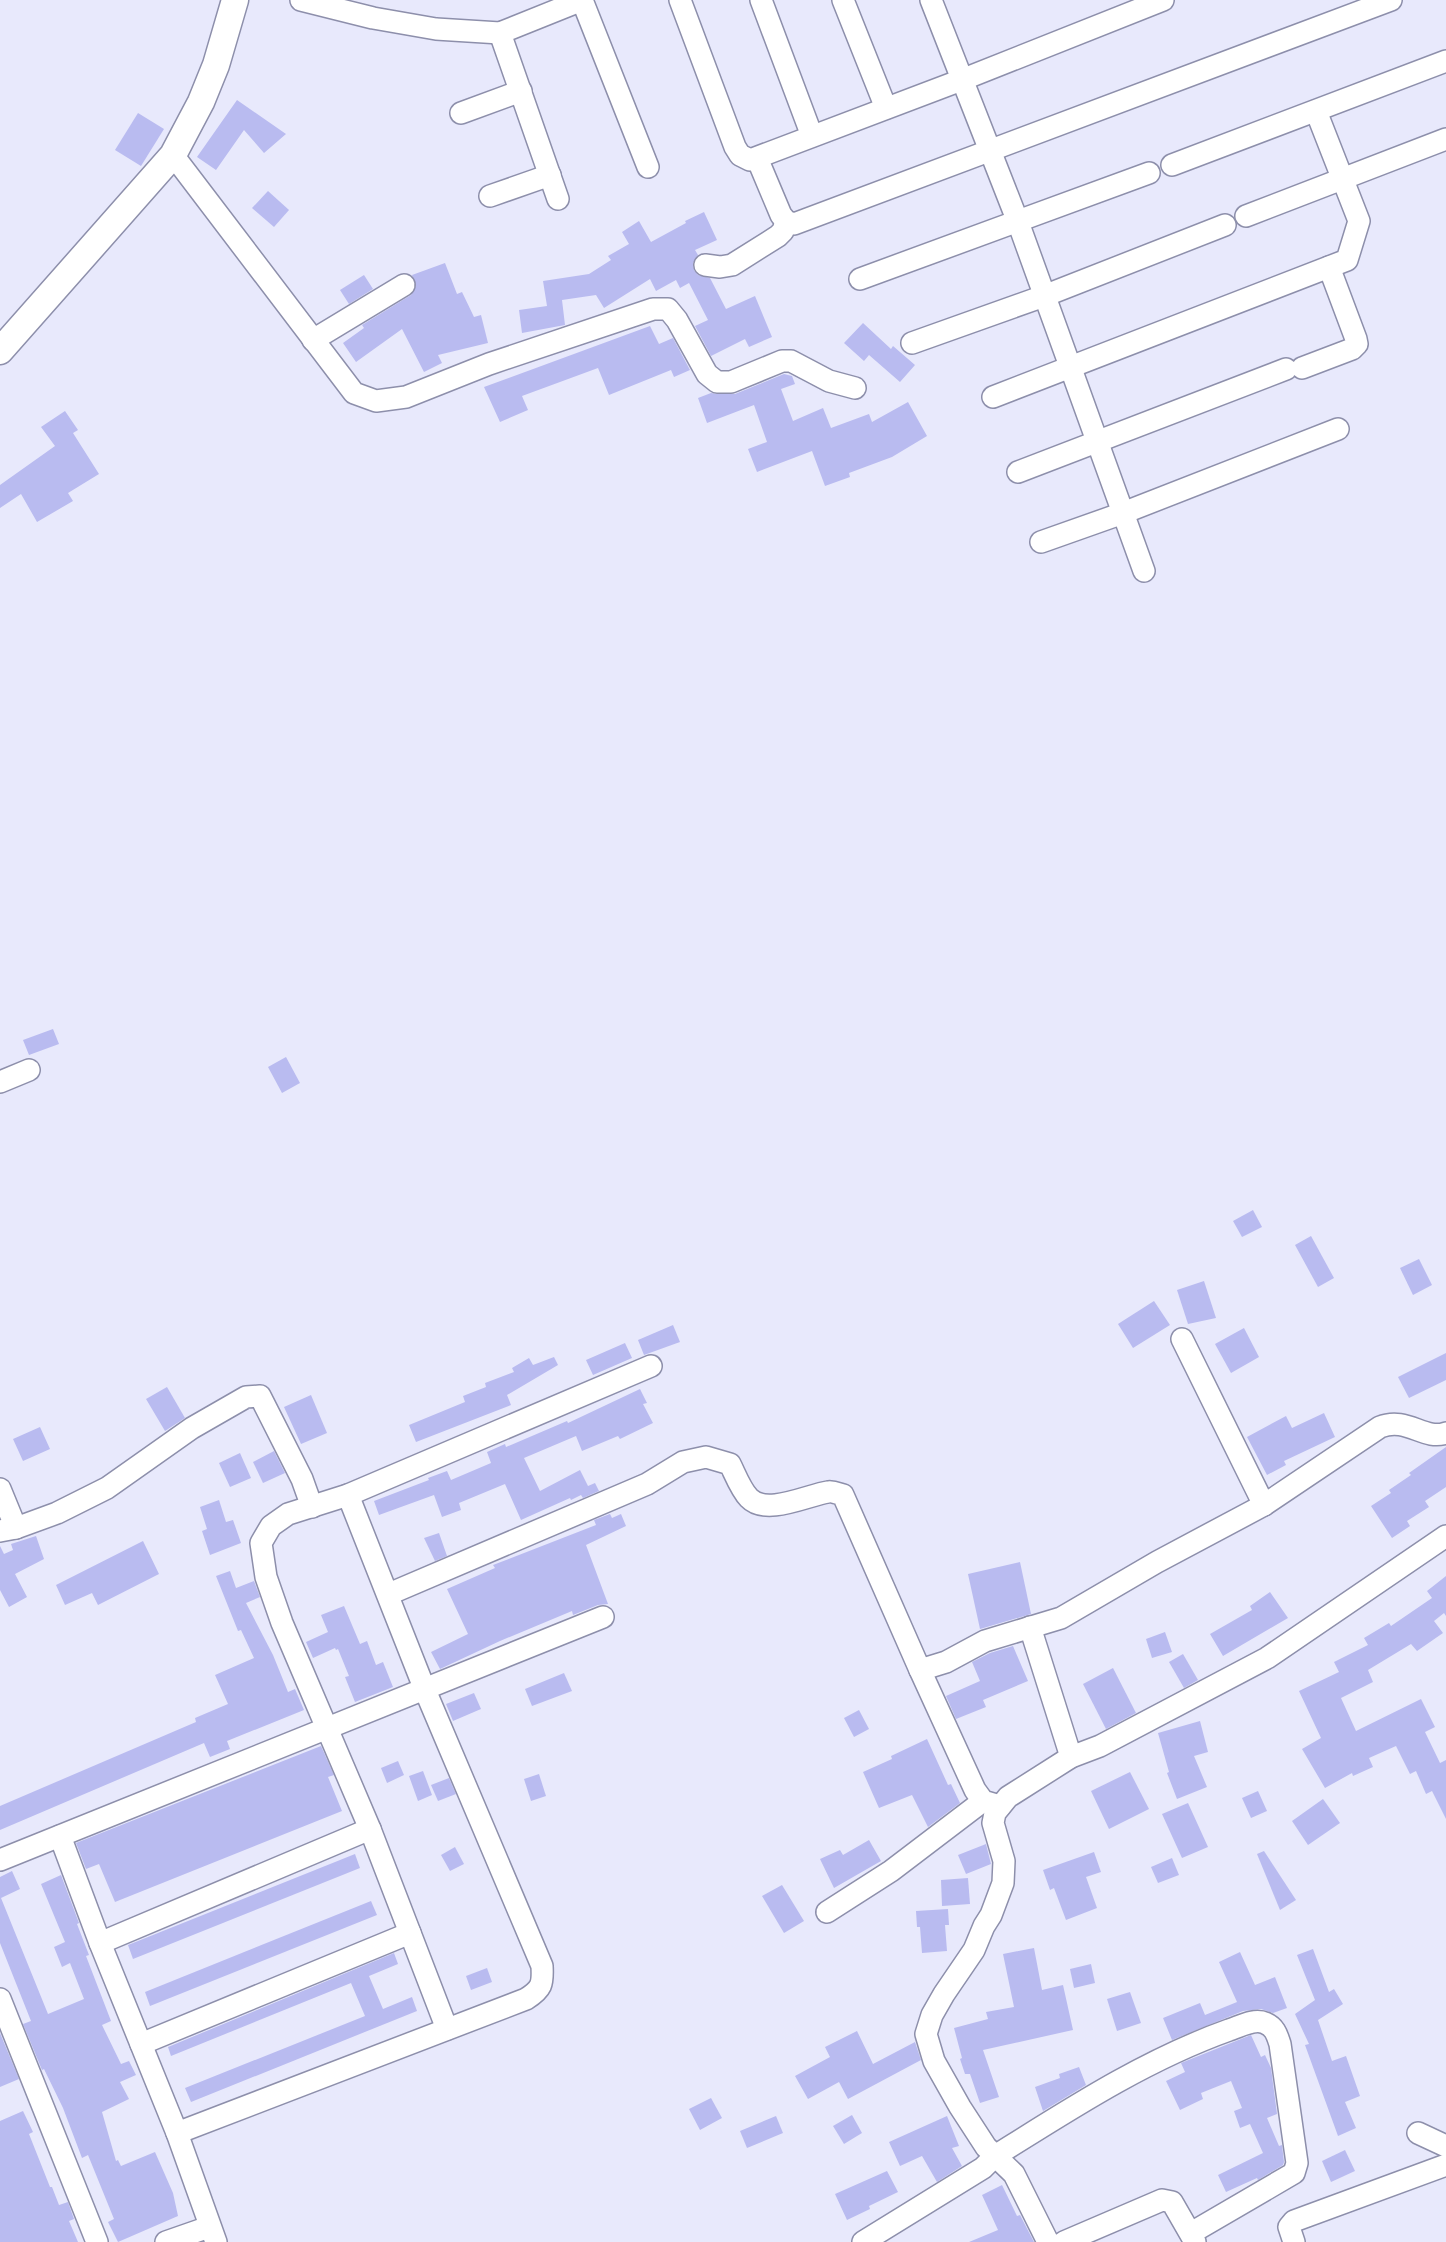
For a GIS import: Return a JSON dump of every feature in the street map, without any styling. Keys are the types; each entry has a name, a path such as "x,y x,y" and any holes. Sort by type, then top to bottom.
{"street":[{"path":"0,351 173,154 189,128 205,93 216,65 235,0"},
{"path":"301,0 373,18 436,29 500,33 582,0 648,167"},
{"path":"680,0 735,147 740,155 750,160 964,79 1163,0"},
{"path":"761,0 812,136"},
{"path":"844,0 886,108"},
{"path":"931,0 964,79 1018,222 1144,571"},
{"path":"757,158 781,214 786,221 794,224 1391,0"},
{"path":"500,33 558,199"},
{"path":"1172,165 1316,112 1446,61"},
{"path":"461,113 521,91"},
{"path":"993,397 1347,260 1359,221 1316,112"},
{"path":"1246,216 1446,139"},
{"path":"173,154 354,393 376,401 406,397 489,364 654,309 668,309 677,320 707,374 716,382 731,382 782,361 791,361 829,381 855,388"},
{"path":"860,279 1149,173"},
{"path":"490,196 550,175"},
{"path":"705,264 720,268 744,259 778,236 783,231 786,221"},
{"path":"912,343 1044,296 1225,226"},
{"path":"1018,472 1352,348 1357,344 1356,338 1329,267"},
{"path":"313,340 404,285"},
{"path":"1040,542 1123,513 1338,429"},
{"path":"0,1082 29,1070"},
{"path":"1182,1339 1264,1505"},
{"path":"447,2029 370,1829 275,1605 266,1577 261,1544 271,1526 288,1514 348,1495 651,1366"},
{"path":"0,1489 8,1530 57,1513 107,1488 192,1428 246,1397 260,1396 298,1471 312,1507"},
{"path":"920,1670 946,1662 984,1641 1061,1618 1157,1562 1264,1505 1380,1427 1389,1423 1399,1423 1440,1436 1446,1434"},
{"path":"389,1594 648,1484 683,1462 706,1457 730,1464 749,1498 757,1503 778,1504 807,1499 830,1491 843,1495 858,1525 974,1790 991,1803 995,1813 993,1823 1004,1861 1003,1883 991,1915 974,1950 932,2015 926,2034 934,2061 980,2138 1014,2174 1048,2242"},
{"path":"177,2133 526,1999 538,1992 543,1980 542,1966 425,1690 389,1594 348,1495"},
{"path":"827,1912 991,1803 1008,1798 1071,1757 1100,1746 1267,1658 1446,1536"},
{"path":"0,1860 603,1617"},
{"path":"1030,1627 1071,1757"},
{"path":"100,1943 370,1829"},
{"path":"60,1836 100,1943 177,2133 213,2234 166,2242"},
{"path":"141,2044 410,1932"},
{"path":"0,1999 97,2242"},
{"path":"863,2242 983,2168 996,2156 1131,2074 1220,2033 1252,2022 1265,2023 1275,2031 1280,2044 1297,2163 1294,2173 1193,2237 1172,2202 1162,2200 1064,2242"},
{"path":"1418,2133 1446,2146"},
{"path":"1294,2242 1289,2227 1294,2221 1446,2165"}],"building":[{"path":"237,100 286,134 264,153 244,130 216,170 197,157"},
{"path":"138,113 164,129 141,166 115,150"},
{"path":"268,191 289,210 274,227 252,208"},
{"path":"704,212 717,240 695,250 698,255 693,263 694,270 698,275 710,278 726,309 755,296 772,337 749,347 745,339 711,356 695,326 708,320 689,283 680,288 676,280 656,291 650,279 604,308 596,295 562,300 565,325 522,333 519,310 547,306 543,281 589,274 611,260 608,256 629,244 622,232 639,221 651,242 686,223 685,221"},
{"path":"445,263 457,294 462,292 474,317 481,315 488,343 438,355 442,363 424,372 402,329 356,362 343,343 364,328 362,325 411,295 416,285 412,275"},
{"path":"364,275 373,289 349,304 340,290"},
{"path":"863,323 891,349 893,346 915,365 900,382 869,355 864,361 844,343"},
{"path":"650,326 659,344 673,338 690,370 674,377 671,370 609,395 598,368 522,396 528,410 500,422 484,387"},
{"path":"784,374 792,376 795,384 781,389 793,421 823,408 831,428 869,414 872,422 908,402 927,436 892,457 849,473 850,477 825,486 812,451 757,472 748,449 767,442 754,405 707,423 698,398 711,393 735,394"},
{"path":"65,411 78,430 73,433 99,474 68,493 73,501 37,522 21,494 0,508 0,485 55,446 41,427"},
{"path":"53,1029 59,1044 29,1055 23,1040"},
{"path":"286,1057 300,1083 282,1093 268,1067"},
{"path":"1253,1210 1262,1227 1242,1237 1233,1221"},
{"path":"1311,1236 1334,1278 1318,1287 1295,1245"},
{"path":"1419,1259 1432,1285 1413,1295 1400,1268"},
{"path":"1204,1281 1216,1318 1188,1324 1177,1290"},
{"path":"1154,1301 1170,1325 1133,1348 1118,1324"},
{"path":"673,1325 680,1342 644,1355 638,1340"},
{"path":"1244,1328 1259,1357 1231,1373 1215,1344"},
{"path":"625,1343 632,1358 593,1375 586,1360"},
{"path":"1446,1353 1446,1380 1409,1398 1398,1377"},
{"path":"554,1357 558,1365 507,1395 511,1405 416,1442 409,1425 465,1402 463,1396 486,1387 485,1383 514,1372 512,1368 529,1358 533,1365"},
{"path":"167,1387 185,1418 165,1431 146,1399"},
{"path":"640,1389 647,1403 643,1404 653,1423 620,1439 618,1436 582,1451 576,1436 524,1458 540,1491 580,1470 588,1486 595,1483 599,1491 583,1498 581,1495 571,1500 570,1498 521,1520 505,1484 459,1503 461,1510 442,1517 434,1495 379,1515 374,1501 447,1471 451,1480 491,1463 487,1452 505,1444 506,1447 567,1421 568,1423"},
{"path":"311,1395 327,1433 301,1444 284,1407"},
{"path":"1324,1413 1335,1437 1284,1461 1286,1465 1267,1475 1247,1437 1286,1416 1292,1428"},
{"path":"40,1427 50,1449 23,1461 13,1439"},
{"path":"1446,1447 1446,1487 1425,1501 1429,1507 1407,1521 1410,1526 1392,1538 1371,1506 1391,1493 1389,1490 1411,1475 1409,1473"},
{"path":"274,1451 285,1473 263,1483 253,1462"},
{"path":"240,1453 251,1478 230,1487 219,1463"},
{"path":"219,1500 226,1522 233,1520 241,1543 210,1555 202,1531 207,1529 200,1507"},
{"path":"610,1514 612,1518 621,1514 626,1526 586,1545 608,1604 598,1605 573,1615 572,1611 440,1669 431,1652 468,1634 447,1589 495,1568 493,1565 596,1525 594,1520"},
{"path":"439,1533 447,1556 435,1561 424,1538"},
{"path":"36,1536 44,1559 15,1574 27,1597 9,1607 0,1590 0,1546 4,1554 13,1550 11,1544"},
{"path":"143,1541 159,1574 98,1605 92,1593 65,1605 56,1585"},
{"path":"1020,1562 1031,1614 980,1629 968,1574"},
{"path":"230,1571 236,1588 254,1581 260,1597 246,1603 273,1655 288,1692 295,1689 304,1710 227,1741 230,1749 210,1757 204,1743 0,1830 0,1806 196,1722 195,1718 228,1704 215,1675 254,1658 241,1630 238,1631 216,1576"},
{"path":"1446,1576 1446,1616 1444,1613 1434,1621 1443,1633 1417,1651 1411,1644 1368,1670 1373,1682 1341,1698 1356,1731 1421,1699 1435,1727 1425,1732 1440,1763 1446,1760 1446,1819 1432,1791 1426,1794 1416,1771 1410,1774 1396,1746 1369,1758 1373,1767 1353,1776 1352,1773 1325,1788 1302,1749 1321,1738 1299,1691 1339,1672 1334,1662 1368,1645 1364,1638 1389,1623 1391,1626 1432,1598 1427,1591"},
{"path":"1270,1592 1288,1618 1223,1656 1210,1634 1252,1610 1250,1606"},
{"path":"344,1606 360,1644 367,1641 376,1665 383,1662 393,1687 355,1702 345,1677 349,1676 338,1649 336,1650 335,1648 313,1658 306,1642 328,1632 321,1615"},
{"path":"1165,1632 1172,1652 1152,1658 1146,1639"},
{"path":"1013,1646 1028,1681 983,1700 986,1707 956,1719 946,1696 980,1681 972,1662 990,1653"},
{"path":"1183,1654 1198,1680 1184,1688 1169,1662"},
{"path":"1113,1668 1136,1713 1106,1729 1083,1684"},
{"path":"564,1673 572,1691 532,1706 525,1689"},
{"path":"474,1693 481,1709 453,1721 446,1704"},
{"path":"859,1710 869,1729 854,1737 844,1718"},
{"path":"1200,1721 1208,1752 1194,1756 1207,1787 1177,1799 1167,1773 1169,1772 1158,1733"},
{"path":"927,1739 948,1785 951,1784 960,1803 928,1827 912,1795 879,1808 863,1772 892,1759 891,1756"},
{"path":"321,1746 334,1775 328,1777 342,1811 115,1902 99,1864 86,1869 76,1843"},
{"path":"398,1761 404,1775 387,1783 381,1768"},
{"path":"423,1771 432,1795 418,1801 409,1776"},
{"path":"1130,1772 1149,1809 1109,1829 1091,1791"},
{"path":"539,1774 546,1796 531,1801 524,1779"},
{"path":"449,1778 456,1794 438,1801 431,1785"},
{"path":"1258,1791 1267,1811 1251,1818 1242,1798"},
{"path":"1323,1799 1340,1823 1308,1845 1292,1821"},
{"path":"1188,1803 1208,1847 1182,1858 1162,1814"},
{"path":"869,1840 881,1861 834,1888 820,1859 840,1850 843,1855"},
{"path":"986,1844 991,1864 966,1874 958,1855"},
{"path":"455,1847 464,1864 450,1871 441,1855"},
{"path":"1264,1851 1296,1900 1280,1910 1257,1854"},
{"path":"1094,1852 1101,1872 1086,1877 1097,1908 1066,1920 1054,1888 1050,1890 1043,1870"},
{"path":"355,1854 360,1868 133,1959 128,1945"},
{"path":"1172,1858 1179,1875 1158,1883 1151,1867"},
{"path":"12,1871 20,1889 1,1898 48,2014 84,1999 70,1963 62,1967 54,1947 65,1942 41,1884 61,1875 89,1955 86,1956 111,2021 102,2025 121,2064 129,2061 136,2075 120,2082 129,2099 102,2112 116,2161 118,2160 121,2166 155,2152 173,2193 178,2216 118,2242 108,2222 114,2219 88,2155 82,2158 63,2108 44,2069 42,2070 23,2024 31,2021 0,1943 0,1877"},
{"path":"968,1878 970,1904 942,1906 941,1880"},
{"path":"782,1885 804,1921 784,1933 762,1896"},
{"path":"371,1901 377,1915 150,2006 145,1992"},
{"path":"948,1909 949,1925 945,1925 947,1951 922,1953 920,1927 917,1927 916,1911"},
{"path":"1034,1948 1042,1990 1063,1985 1073,2030 983,2050 999,2097 980,2103 970,2074 965,2074 954,2028 988,2019 986,2012 1014,2007 1003,1954"},
{"path":"1313,1949 1329,1992 1334,1989 1343,2004 1318,2020 1332,2061 1346,2056 1360,2096 1345,2102 1356,2128 1338,2136 1305,2045 1309,2044 1295,2014 1315,2000 1297,1955"},
{"path":"1240,1952 1255,1985 1275,1977 1287,2008 1273,2013 1261,2009 1243,2011 1172,2040 1163,2018 1200,2003 1205,2015 1237,2002 1219,1962"},
{"path":"394,1953 398,1964 369,1976 383,2009 412,1997 417,2011 191,2102 185,2088 365,2016 351,1983 171,2056 168,2047"},
{"path":"1091,1964 1095,1983 1074,1988 1070,1969"},
{"path":"487,1968 492,1982 471,1990 466,1976"},
{"path":"1130,1992 1141,2023 1117,2031 1107,1999"},
{"path":"857,2031 873,2064 915,2042 921,2060 848,2099 839,2082 808,2099 795,2076 830,2057 825,2047"},
{"path":"0,2033 19,2079 0,2087"},
{"path":"1251,2035 1261,2057 1265,2055 1271,2068 1277,2114 1267,2118 1279,2146 1282,2145 1284,2162 1283,2165 1258,2180 1257,2178 1226,2192 1218,2175 1263,2153 1250,2124 1240,2128 1234,2111 1242,2108 1231,2081 1201,2093 1203,2099 1180,2110 1166,2081 1185,2072 1181,2063"},
{"path":"1079,2067 1086,2085 1043,2111 1035,2087 1060,2078 1059,2074"},
{"path":"711,2098 722,2118 700,2130 689,2109"},
{"path":"23,2111 33,2132 29,2134 50,2187 52,2187 59,2205 68,2202 74,2219 69,2221 78,2242 0,2242 0,2121"},
{"path":"852,2115 862,2133 844,2144 833,2126"},
{"path":"776,2116 783,2133 747,2148 740,2131"},
{"path":"947,2116 959,2146 952,2148 962,2166 937,2182 922,2156 900,2166 889,2142"},
{"path":"1345,2150 1355,2171 1331,2182 1322,2161"},
{"path":"887,2171 898,2192 869,2206 870,2209 847,2220 835,2194"},
{"path":"1002,2185 1017,2216 1020,2215 1034,2242 969,2242 998,2230 982,2195"}]}
